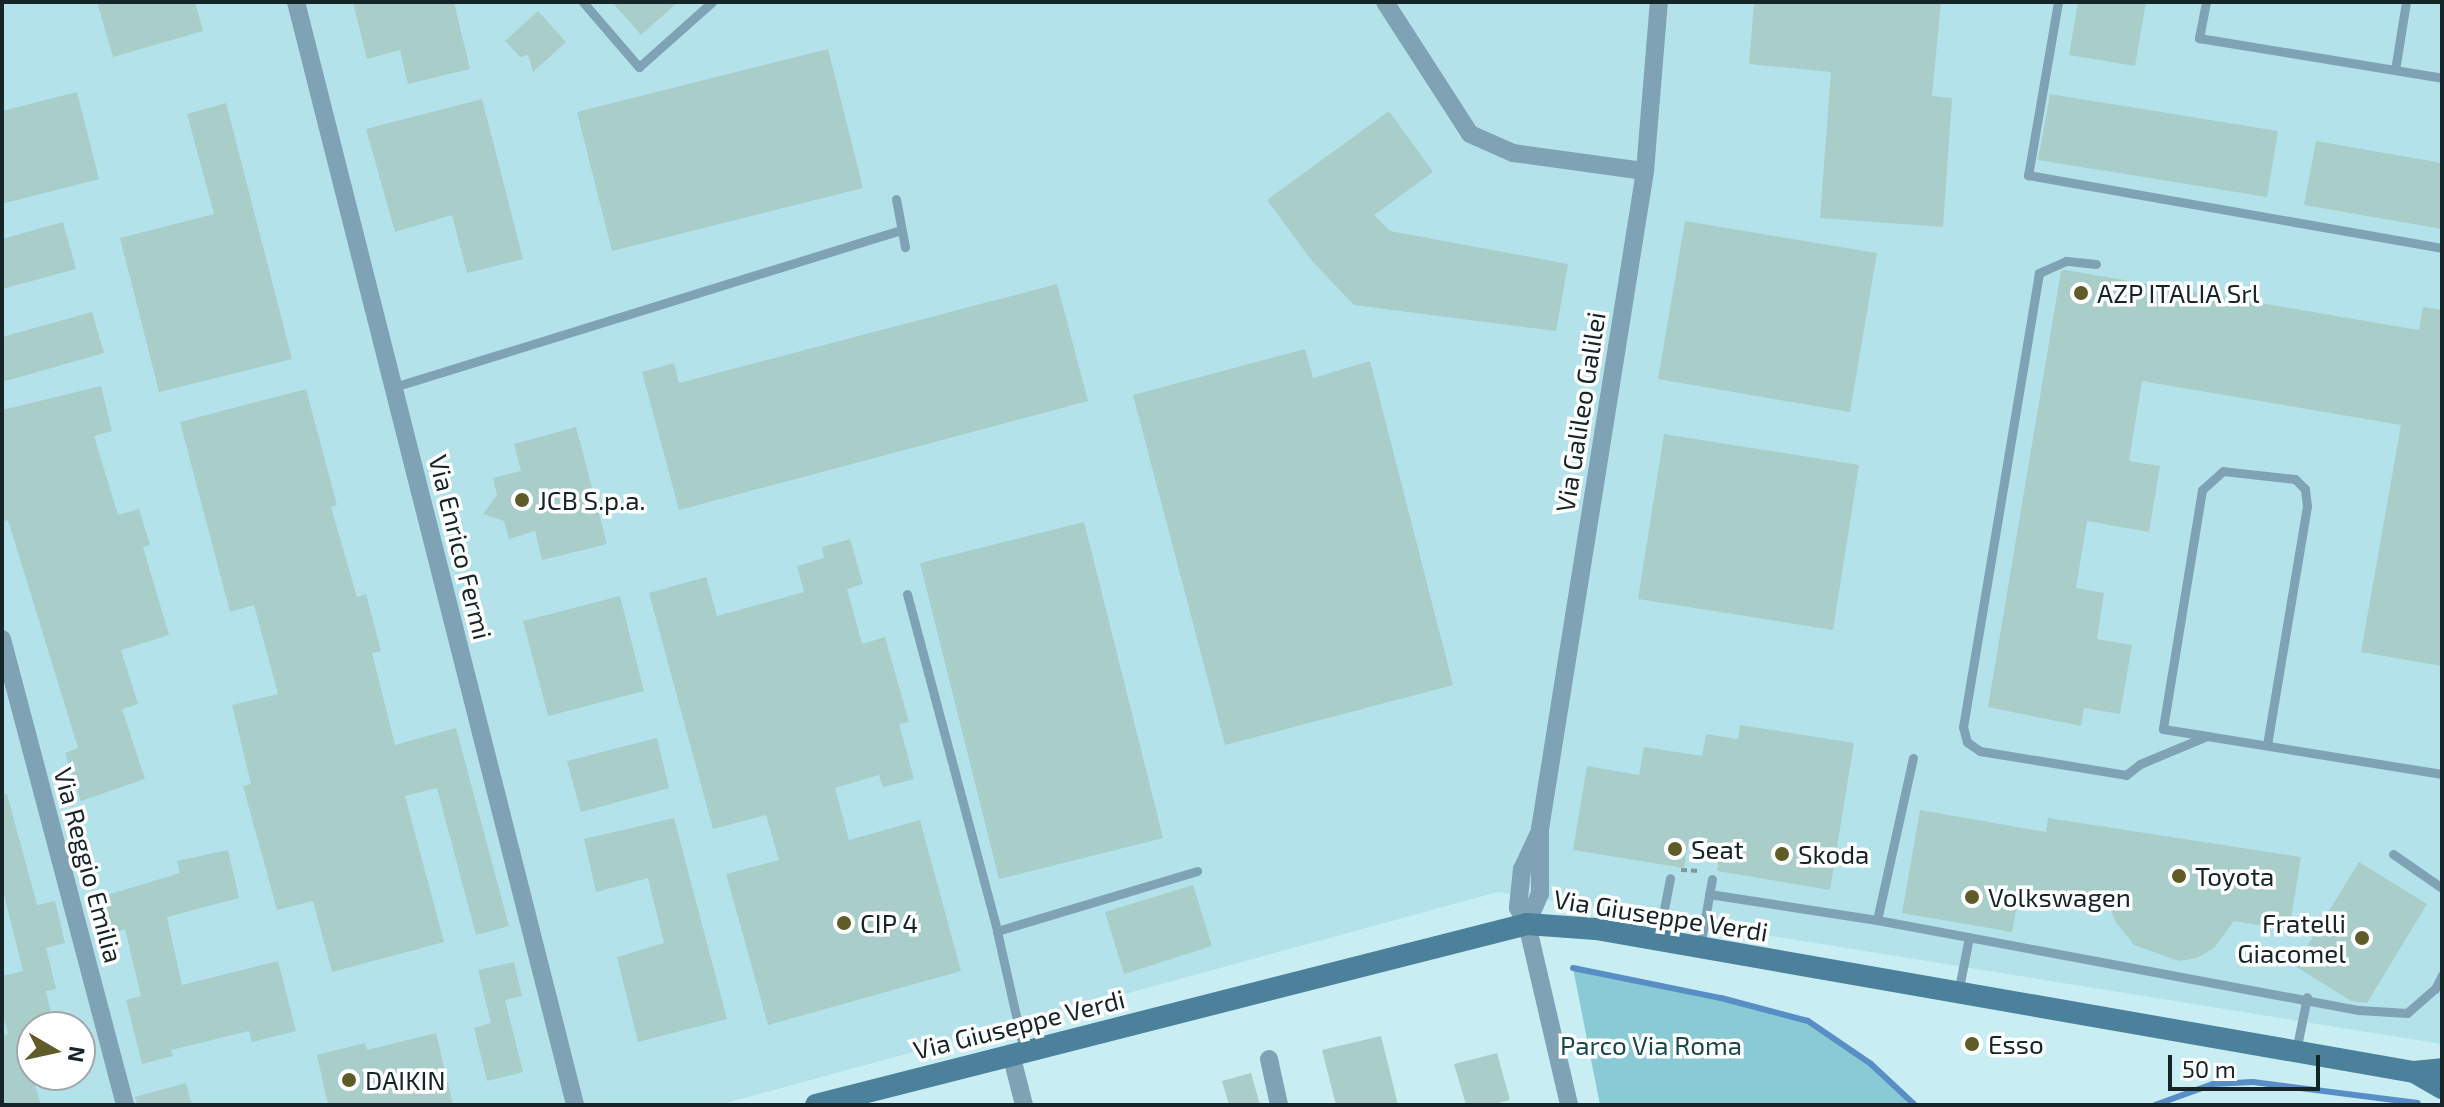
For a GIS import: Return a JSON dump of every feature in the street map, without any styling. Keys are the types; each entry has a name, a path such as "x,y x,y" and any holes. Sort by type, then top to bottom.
{"main road":[{"name":"Via Giuseppe Verdi","path":"816,1105 1527,924 1596,929 2414,1072 2442,1069"},
{"name":"Via Giuseppe Verdi","path":"2414,1072 2442,1088"}],"street":[{"name":"Via Enrico Fermi","path":"296,2 575,1105"},
{"path":"1385,2 1470,134 1513,153 1645,171"},
{"name":"Via Galileo Galilei","path":"1569,1105 1527,924 1518,908 1518,887 1540,829 1645,171 1659,2"},
{"name":"Via Reggio Emilia","path":"2,639 125,1105"},
{"path":"1018,1052 1024,1105"},
{"path":"1269,1059 1279,1105"}],"lane":[{"path":"583,2 639,67 712,2"},
{"path":"2058,2 2028,175 2442,248"},
{"path":"2206,2 2199,38 2442,78"},
{"path":"2395,70 2406,2"},
{"path":"896,199 905,247"},
{"path":"394,387 901,230"},
{"path":"2096,264 2066,261 2039,273 1963,727 1967,742 1980,751 2126,775 2140,764 2207,736"},
{"path":"2267,745 2307,506 2305,489 2295,479 2223,471 2202,490 2163,729 2442,774"},
{"path":"907,594 997,931 1018,1052"},
{"path":"1877,920 1913,758"},
{"path":"2393,854 2442,888"},
{"path":"997,931 1197,871"},
{"path":"1658,940 1670,878"},
{"path":"1700,947 1712,879"},
{"path":"1709,894 1877,920 2307,997 2359,1010 2407,1013 2435,989 2442,975"},
{"path":"1958,993 1969,937"},
{"path":"2296,1051 2307,997"}],"path":[{"path":"1670,878 1678,870 1693,870 1704,872 1712,879"}],"shaded area":[{"path":"2,2 2442,2 2442,1044 1498,892 719,1105 2,1105"}],"green space":[{"name":"Parco Via Roma","path":"1573,968 1721,998 1808,1021 1871,1064 1915,1105 1600,1105"}],"building":[{"path":"97,2 195,2 203,31 113,57"},
{"path":"353,2 454,2 470,69 408,84 400,50 367,59"},
{"path":"612,2 678,2 641,35"},
{"path":"1754,2 1941,2 1932,96 1952,98 1943,227 1820,218 1831,72 1749,64"},
{"path":"2078,2 2146,2 2135,66 2069,55"},
{"path":"538,11 566,42 533,72 528,55 520,57 505,41"},
{"path":"828,49 863,188 612,251 577,112"},
{"path":"77,92 99,179 2,204 2,111"},
{"path":"2050,94 2278,131 2267,197 2038,160"},
{"path":"482,99 523,259 467,273 452,215 395,232 366,129"},
{"path":"226,103 292,359 159,392 120,238 214,214 187,114"},
{"path":"1389,111 1433,172 1374,215 1390,231 1568,264 1556,331 1354,305 1312,261 1267,200"},
{"path":"2316,141 2442,163 2442,229 2304,205"},
{"path":"1685,221 1877,253 1850,412 1658,379"},
{"path":"63,222 76,269 2,289 2,239"},
{"path":"2061,271 2419,330 2423,307 2442,310 2442,666 2361,652 2401,425 2142,381 2129,461 2160,466 2149,532 2087,521 2076,588 2104,593 2097,639 2132,645 2120,714 2084,708 2081,726 1988,707"},
{"path":"1057,284 1088,401 679,510 642,372 674,363 679,383"},
{"path":"92,312 104,353 2,382 2,337"},
{"path":"1305,349 1313,378 1370,361 1453,685 1225,745 1133,395"},
{"path":"101,386 112,431 94,436 118,515 139,509 150,545 143,547 169,635 121,650 138,704 122,709 145,779 81,801 65,753 78,748 8,520 2,522 2,410"},
{"path":"306,389 337,505 331,507 357,597 366,594 381,651 372,653 395,745 456,728 509,926 476,935 437,788 405,796 444,942 332,972 313,901 277,910 243,786 251,784 232,705 278,694 254,605 230,612 180,422"},
{"path":"576,427 607,544 542,560 535,531 509,539 504,521 483,514 497,495 493,478 521,471 514,444"},
{"path":"1664,434 1859,465 1833,630 1638,599"},
{"path":"1084,522 1163,838 999,879 920,563"},
{"path":"850,539 863,584 847,589 862,644 885,637 909,722 899,724 914,779 883,787 879,775 835,788 849,840 920,820 961,971 768,1025 726,874 779,860 766,815 713,829 649,593 706,577 717,616 804,592 797,566 824,558 822,547"},
{"path":"620,596 644,691 548,716 523,621"},
{"path":"1740,725 1854,743 1830,890 1717,871 1721,844 1689,839 1684,868 1573,850 1587,766 1639,775 1644,747 1702,756 1706,734 1738,739"},
{"path":"657,738 669,788 581,812 567,761"},
{"path":"2,794 7,794 37,905 55,901 65,943 46,948 56,989 46,991 50,1011 16,1011 16,1091 37,1091 41,1105 2,1105 2,1036 8,1034 2,1011 2,976 23,971 2,887"},
{"path":"1920,810 2046,832 2048,818 2301,857 2289,930 2234,921 2214,948 2197,958 2179,961 2134,945 2115,921 2108,902 2020,888 2012,932 1902,913"},
{"path":"674,818 727,1019 638,1042 617,957 664,943 648,878 596,892 584,839"},
{"path":"228,850 239,898 167,917 182,985 278,961 296,1031 252,1042 249,1031 171,1050 173,1056 142,1064 126,1000 141,996 125,929 107,936 94,899 180,873 177,861"},
{"path":"2359,862 2427,904 2367,1003 2351,1001 2295,966"},
{"path":"1193,885 1212,946 1124,974 1105,912"},
{"path":"514,962 522,996 505,1000 523,1072 487,1081 474,1028 491,1023 478,970"},
{"path":"436,1033 453,1105 328,1105 317,1055 365,1043 367,1050"},
{"path":"1381,1036 1398,1105 1336,1105 1322,1050"},
{"path":"1497,1053 1510,1100 1491,1105 1466,1105 1454,1064"},
{"path":"1251,1073 1260,1105 1229,1105 1222,1081"},
{"path":"186,1083 192,1105 137,1105 135,1097"}],"waterway":[{"path":"1573,968 1721,998 1808,1021 1871,1064 1915,1105"},
{"path":"2155,1105 2213,1084 2253,1082 2418,1103"}],"place":[{"name":"AZP ITALIA Srl","path":"2081,293"},
{"name":"JCB S.p.a.","path":"522,500"},
{"name":"Seat","path":"1675,849"},
{"name":"Skoda","path":"1782,854"},
{"name":"Toyota","path":"2179,876"},
{"name":"Volkswagen","path":"1972,897"},
{"name":"CIP 4","path":"844,923"},
{"name":"Fratelli Giacomel","path":"2362,938"},
{"name":"Esso","path":"1972,1044"},
{"name":"DAIKIN","path":"349,1080"}]}
